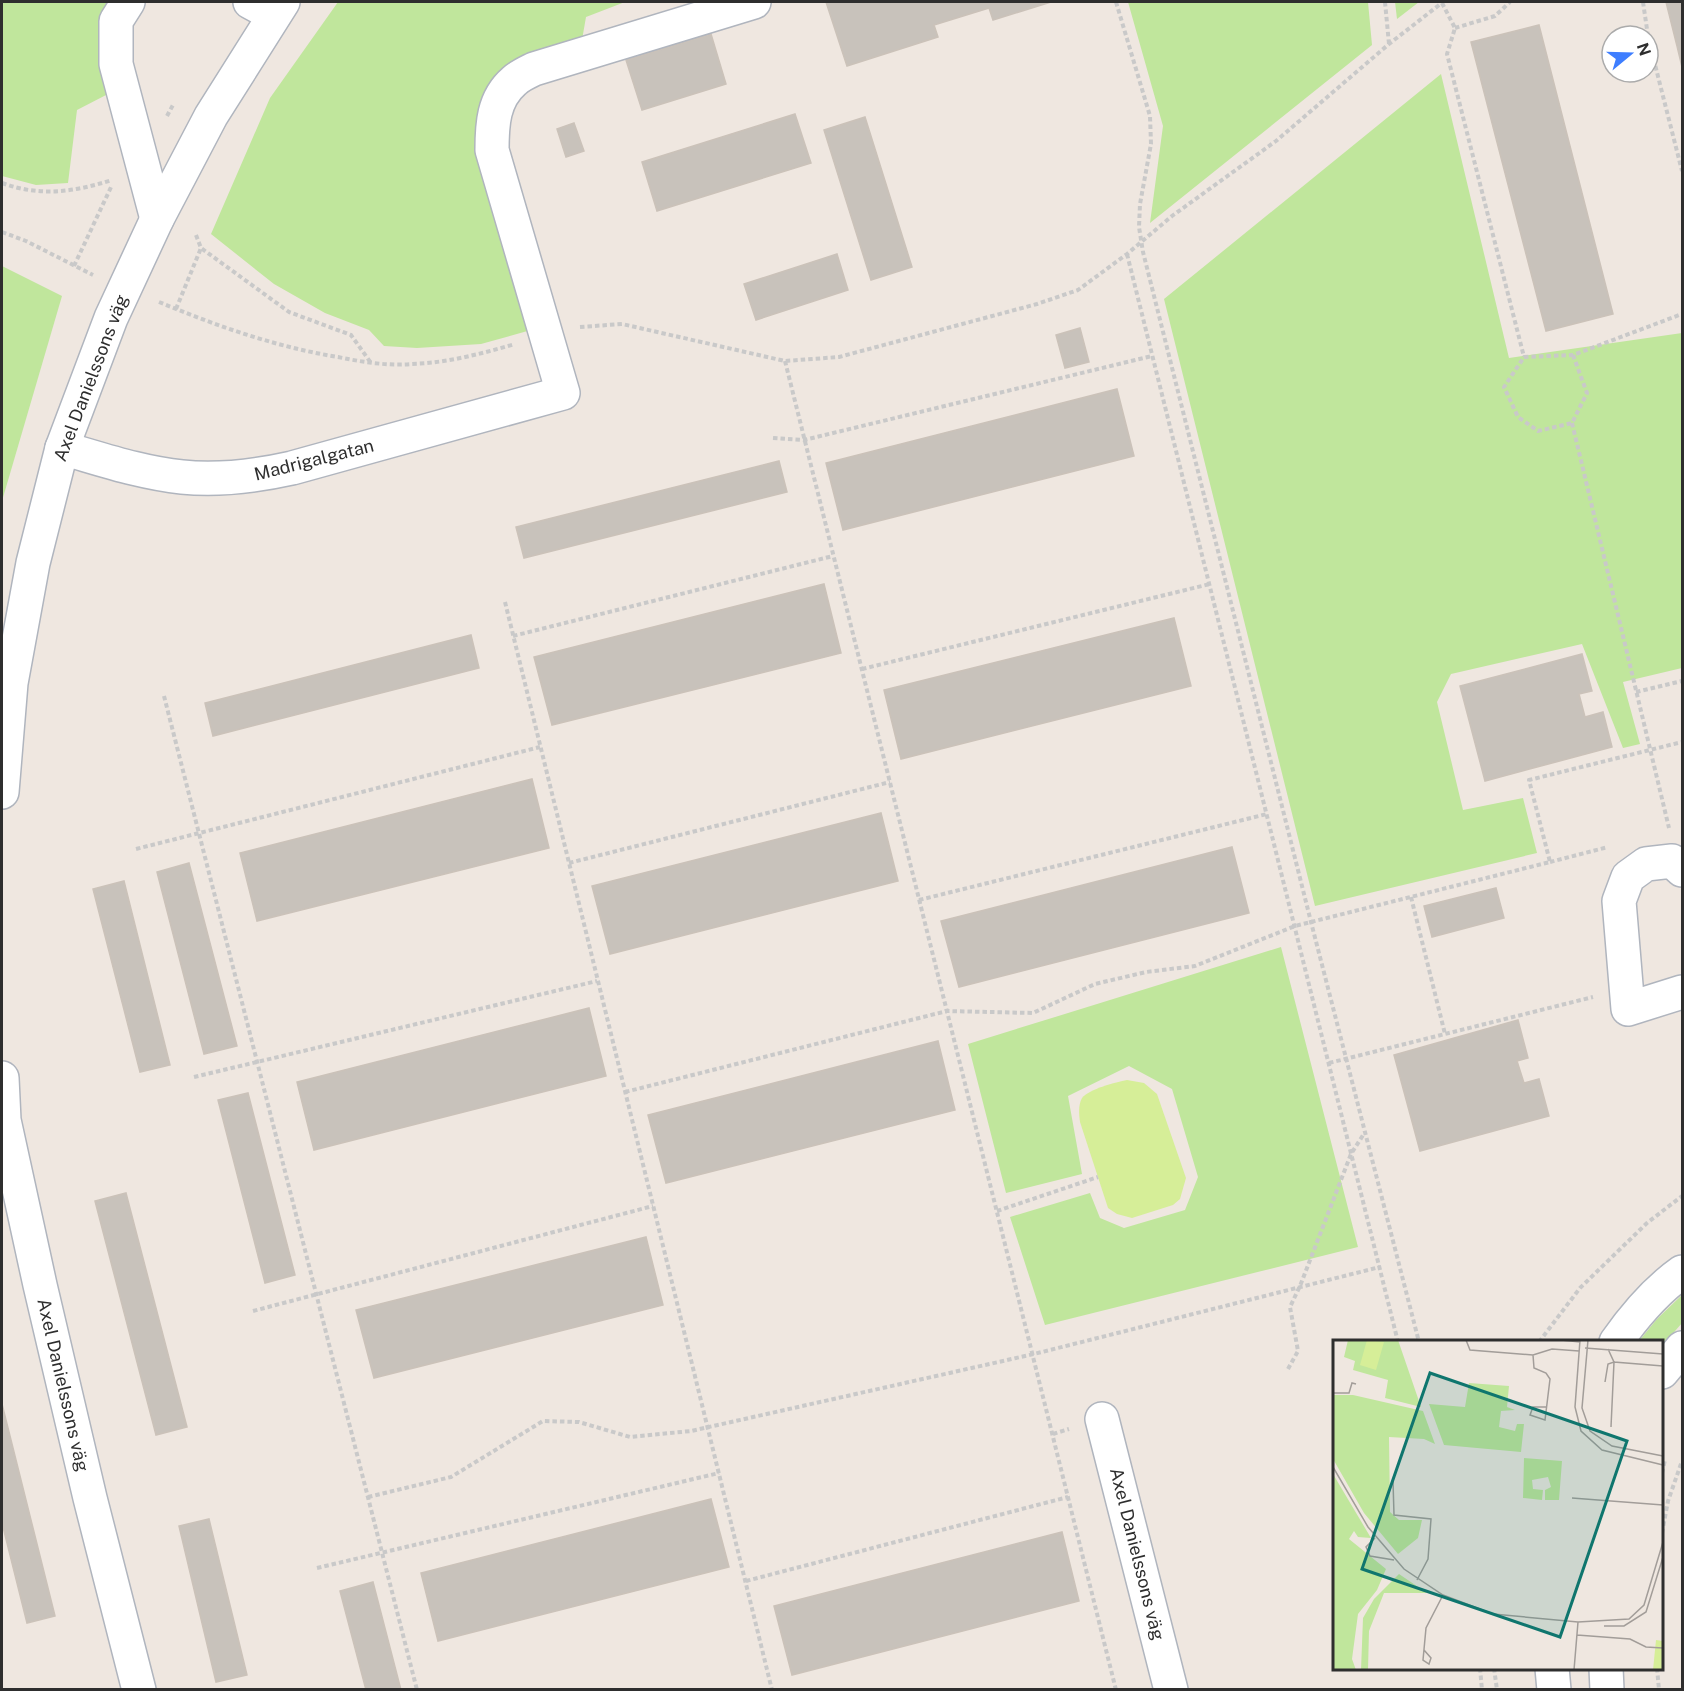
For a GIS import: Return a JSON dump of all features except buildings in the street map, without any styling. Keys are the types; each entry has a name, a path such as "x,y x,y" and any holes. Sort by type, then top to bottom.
{"street":[{"path":"128,2 116,21 116,64 157,219"},
{"path":"548,335 492,150 492,123 499,99 514,81 534,69 754,2"},
{"name":"Axel Danielssons väg","path":"2,792 6,683 62,448 111,318 157,219 269,6"},
{"name":"Madrigalgatan","path":"62,448 145,471 182,477 253,476 292,468 563,393 548,335"},
{"path":"1683,870 1672,861 1646,864 1628,878 1618,901 1628,1009 1683,992"},
{"name":"Axel Danielssons väg","path":"2,1078 4,1120 40,1285 90,1498 140,1689"},
{"path":"1617,1340 1665,1284 1683,1272"},
{"path":"1663,1371 1683,1348"},
{"name":"Axel Danielssons väg","path":"1102,1419 1171,1689"},
{"path":"1552,1670 1554,1689"},
{"path":"1606,1670 1607,1689"}],"path":[{"path":"1116,2 1150,116 1151,144 1140,204 1141,242 1150,284 1419,1340"},
{"path":"1385,2 1389,44"},
{"path":"159,302 244,335 304,352 371,363 410,365 447,361 584,326 622,324 785,361 839,357 1037,304 1078,290 1127,254 1172,216 1276,141 1389,44 1442,2 1455,28 1447,54 1524,357 1504,387 1518,417 1538,431 1572,423"},
{"path":"1455,28 1495,16 1510,2"},
{"path":"1642,2 1646,24"},
{"path":"1660,82 1683,171"},
{"path":"141,157 174,103"},
{"path":"2,183 14,188 53,193 88,187 114,179 74,266"},
{"path":"2,232 26,241 93,275"},
{"path":"196,235 201,248 289,312 351,335 371,363"},
{"path":"176,309 201,248"},
{"path":"1127,254 1398,1340"},
{"path":"1524,357 1573,355 1683,314"},
{"path":"1573,355 1587,393 1572,423 1670,832"},
{"path":"773,438 804,440 1152,356"},
{"path":"785,361 1116,1689"},
{"path":"513,636 833,556"},
{"path":"862,669 1209,584"},
{"path":"505,602 772,1689"},
{"path":"1636,692 1683,681"},
{"path":"164,696 417,1689"},
{"path":"626,1092 947,1011 1033,1013 1095,984 1146,972 1195,966 1295,926 1550,862 1529,780 1683,742"},
{"path":"136,849 540,747"},
{"path":"568,862 890,782"},
{"path":"919,900 1267,814"},
{"path":"1411,897 1445,1034"},
{"path":"194,1077 597,981"},
{"path":"1329,1063 1626,989"},
{"path":"1288,1369 1298,1351 1290,1307 1351,1154 1366,1131"},
{"path":"997,1211 1098,1178"},
{"path":"1540,1340 1580,1288 1647,1224 1683,1196"},
{"path":"253,1311 654,1206"},
{"path":"368,1497 451,1477 543,1421 579,1422 630,1437 691,1431 1034,1354 1380,1267"},
{"path":"1663,1469 1665,1460"},
{"path":"1663,1522 1683,1461"},
{"path":"317,1568 719,1473"},
{"path":"746,1581 1068,1497"},
{"path":"1480,1670 1482,1689"},
{"path":"1494,1670 1497,1689"},
{"path":"1657,1670 1659,1689"}],"green space":[{"path":"2,2 107,2 103,28 108,94 77,110 68,183 36,185 2,176"},
{"path":"338,2 625,2 586,17 582,40 509,65 486,88 477,115 476,152 531,330 481,344 417,348 384,346 369,330 325,313 274,284 211,234 270,98"},
{"path":"1128,2 1368,2 1372,45 1150,223 1163,126"},
{"path":"1395,2 1419,2 1397,19"},
{"path":"1441,74 1509,358 1682,333 1682,668 1623,682 1640,744 1623,748 1582,644 1451,674 1437,702 1463,810 1523,798 1537,853 1315,906 1164,299"},
{"path":"2,266 62,296 2,501"},
{"path":"1281,947 1358,1247 1045,1325 1010,1217 1090,1193 1100,1218 1124,1228 1185,1210 1198,1177 1172,1089 1129,1066 1068,1096 1082,1174 1006,1193 968,1044"},
{"path":"1127,1080 1144,1083 1157,1094 1186,1178 1180,1199 1173,1205 1132,1218 1117,1214 1108,1208 1079,1113 1082,1098 1085,1095 1103,1086"},
{"path":"1682,1295 1682,1323 1663,1345 1663,1340 1640,1340 1657,1319"}]}
